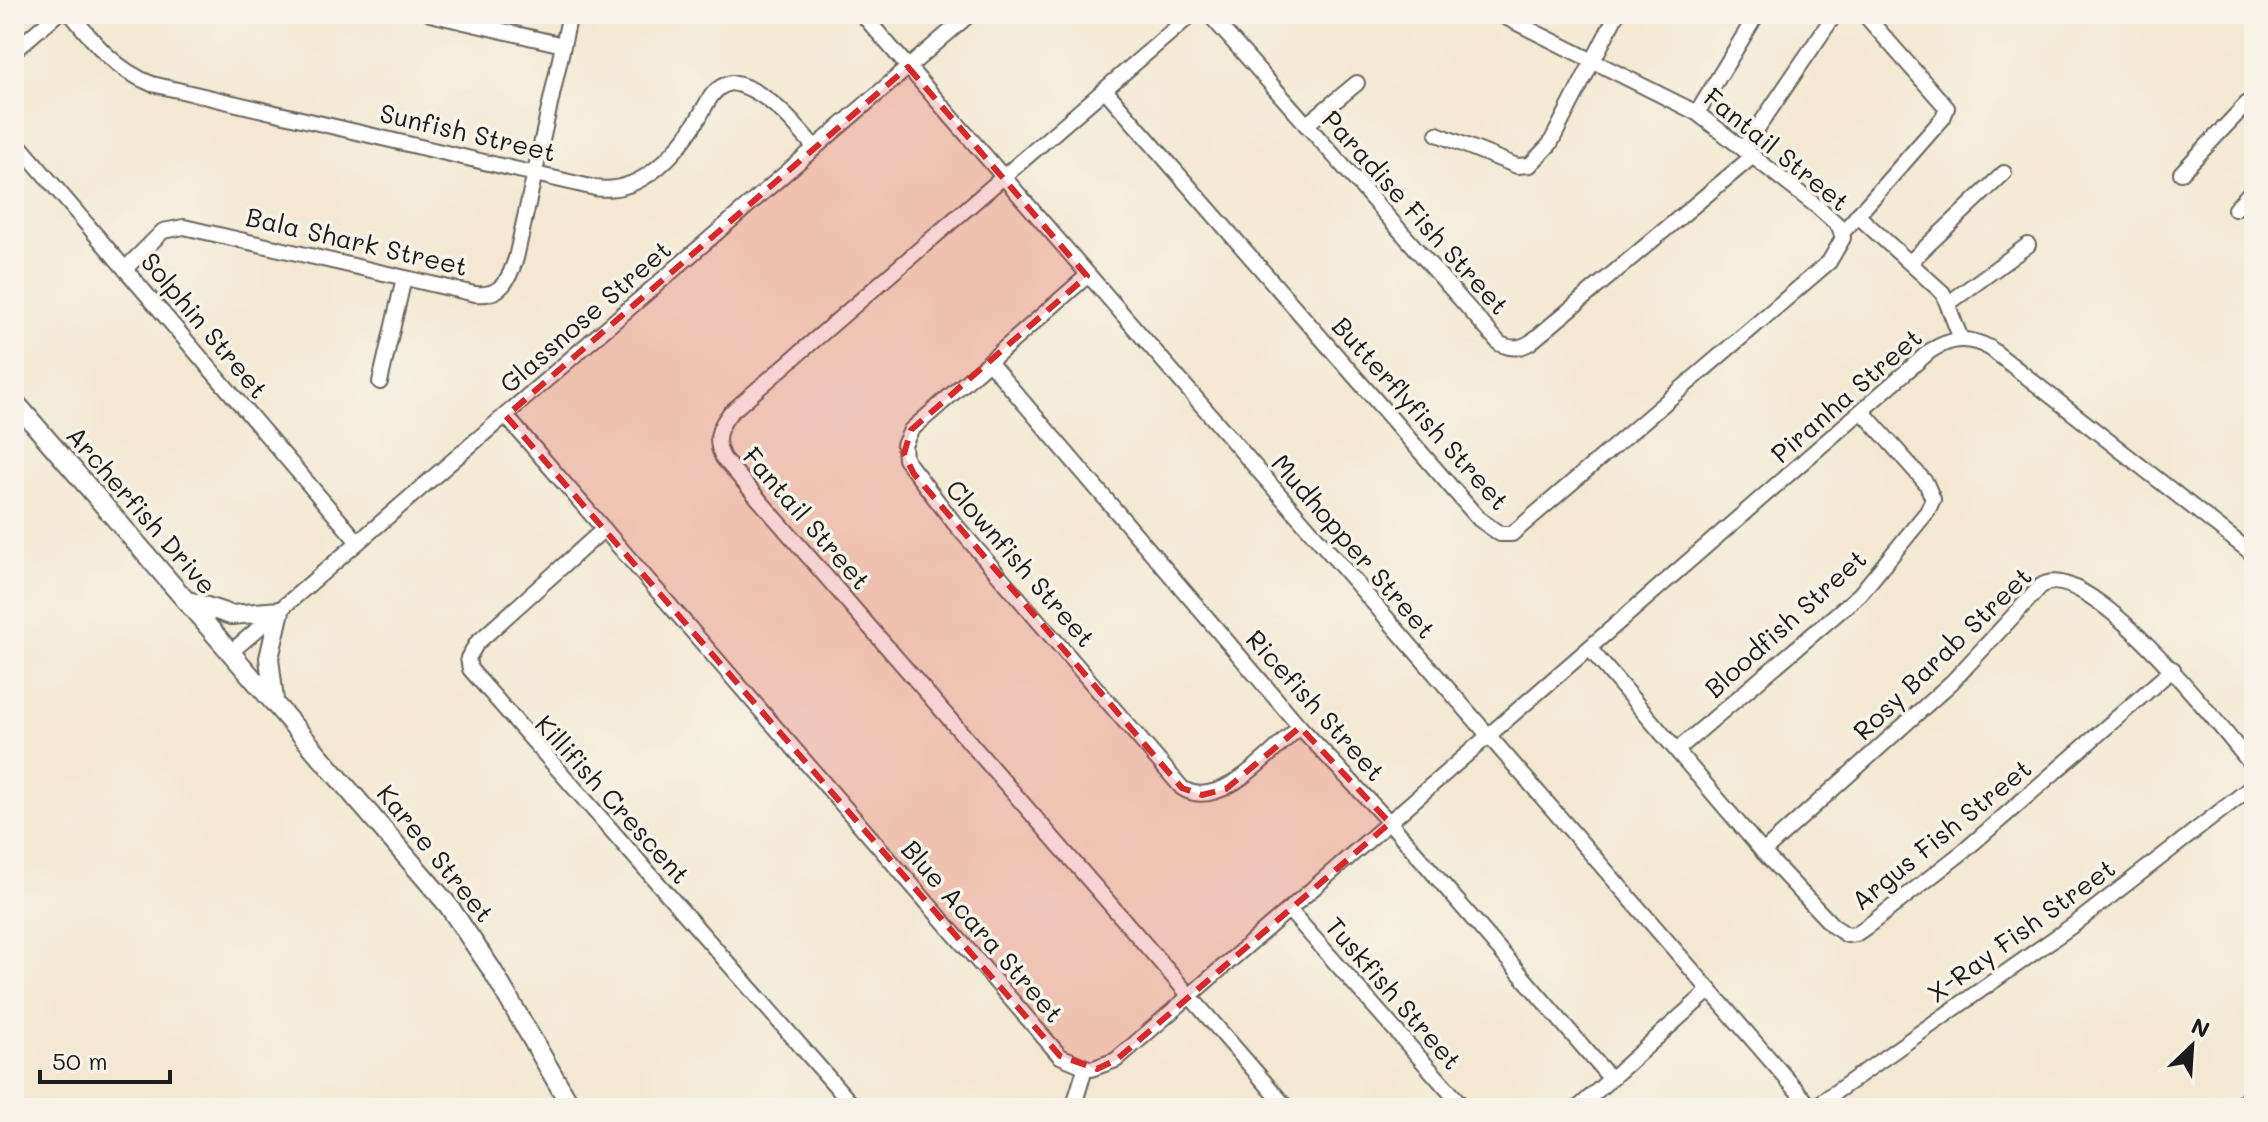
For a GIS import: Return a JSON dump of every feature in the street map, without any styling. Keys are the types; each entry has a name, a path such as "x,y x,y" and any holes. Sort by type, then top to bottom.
{"street":[{"path":"14,51 57,14"},
{"name":"Sunfish Street","path":"71,14 108,57 133,76 152,84 595,188 631,187 682,141 713,94 731,83 746,87 767,101 815,148"},
{"path":"430,14 563,45"},
{"name":"Bala Shark Street","path":"125,269 163,231 184,227 475,294 498,291 511,275 570,14"},
{"name":"Mudhopper Street","path":"862,14 1812,1108"},
{"name":"Glassnose Street","path":"231,652 970,14"},
{"name":"Fantail Street","path":"1192,14 730,413 719,430 718,448 723,458 1287,1108"},
{"name":"Paradise Fish Street","path":"1209,14 1500,344 1516,348 1541,334 1748,152"},
{"name":"Fantail Street","path":"1499,14 1697,113 1819,208 1842,238"},
{"path":"1437,134 1517,166 1530,165 1550,144 1617,14"},
{"path":"1697,113 1757,14"},
{"path":"1748,152 1835,14"},
{"path":"1842,238 1857,215 1943,118 1947,108 1864,14"},
{"path":"1306,125 1357,83"},
{"name":"Butterflyfish Street","path":"1105,90 1479,519 1500,534 1520,529 1543,510 1829,262 1842,238"},
{"path":"2181,173 2254,96"},
{"name":"Solphin Street","path":"14,139 358,542"},
{"path":"1911,261 2004,173"},
{"path":"2235,209 2254,188"},
{"path":"1857,215 1911,261 1949,303 1961,339"},
{"path":"1949,303 2028,245"},
{"name":"Clownfish Street","path":"1087,276 911,430 904,445 905,459 955,524 1188,792 1210,795 1226,789 1300,727"},
{"path":"380,382 404,278"},
{"name":"Piranha Street","path":"1489,735 1930,351 1951,340 1961,339 1990,348 2254,555"},
{"name":"Ricefish Street","path":"989,362 1300,727 1390,823 1610,1078"},
{"name":"Archerfish Drive","path":"14,401 231,652"},
{"name":"Bloodfish Street","path":"1677,750 1860,594 1927,512 1933,499 1926,483 1862,411"},
{"name":"Blue Acara Street","path":"506,416 1060,1056 1085,1069"},
{"name":"Killifish Crescent","path":"604,529 472,648 468,658 470,669 850,1103"},
{"name":"Rosy Barab Street","path":"1763,852 1952,682 2047,582 2062,580 2089,596 2173,669 2254,768"},
{"path":"185,599 231,615 280,611 269,658 274,701"},
{"name":"Argus Fish Street","path":"1590,649 1763,852 1840,932 1856,934 1964,851 2173,669"},
{"name":"Karee Street","path":"231,652 457,917 504,989 572,1108"},
{"path":"1073,1108 1085,1069 1101,1068 1116,1060 1489,735"},
{"name":"X-Ray Fish Street","path":"1812,1108 2076,923 2254,785"},
{"name":"Tuskfish Street","path":"1289,910 1464,1108"},
{"path":"1578,1108 1710,990"},
{"path":"2238,1108 2254,1096"}],"lane":[{"path":"833,1108 850,1103"}],"highlighted area":[{"path":"908,67 1087,276 911,430 904,454 914,474 1182,788 1202,795 1226,789 1300,727 1390,823 1116,1060 1097,1069 1060,1056 506,416"}]}
